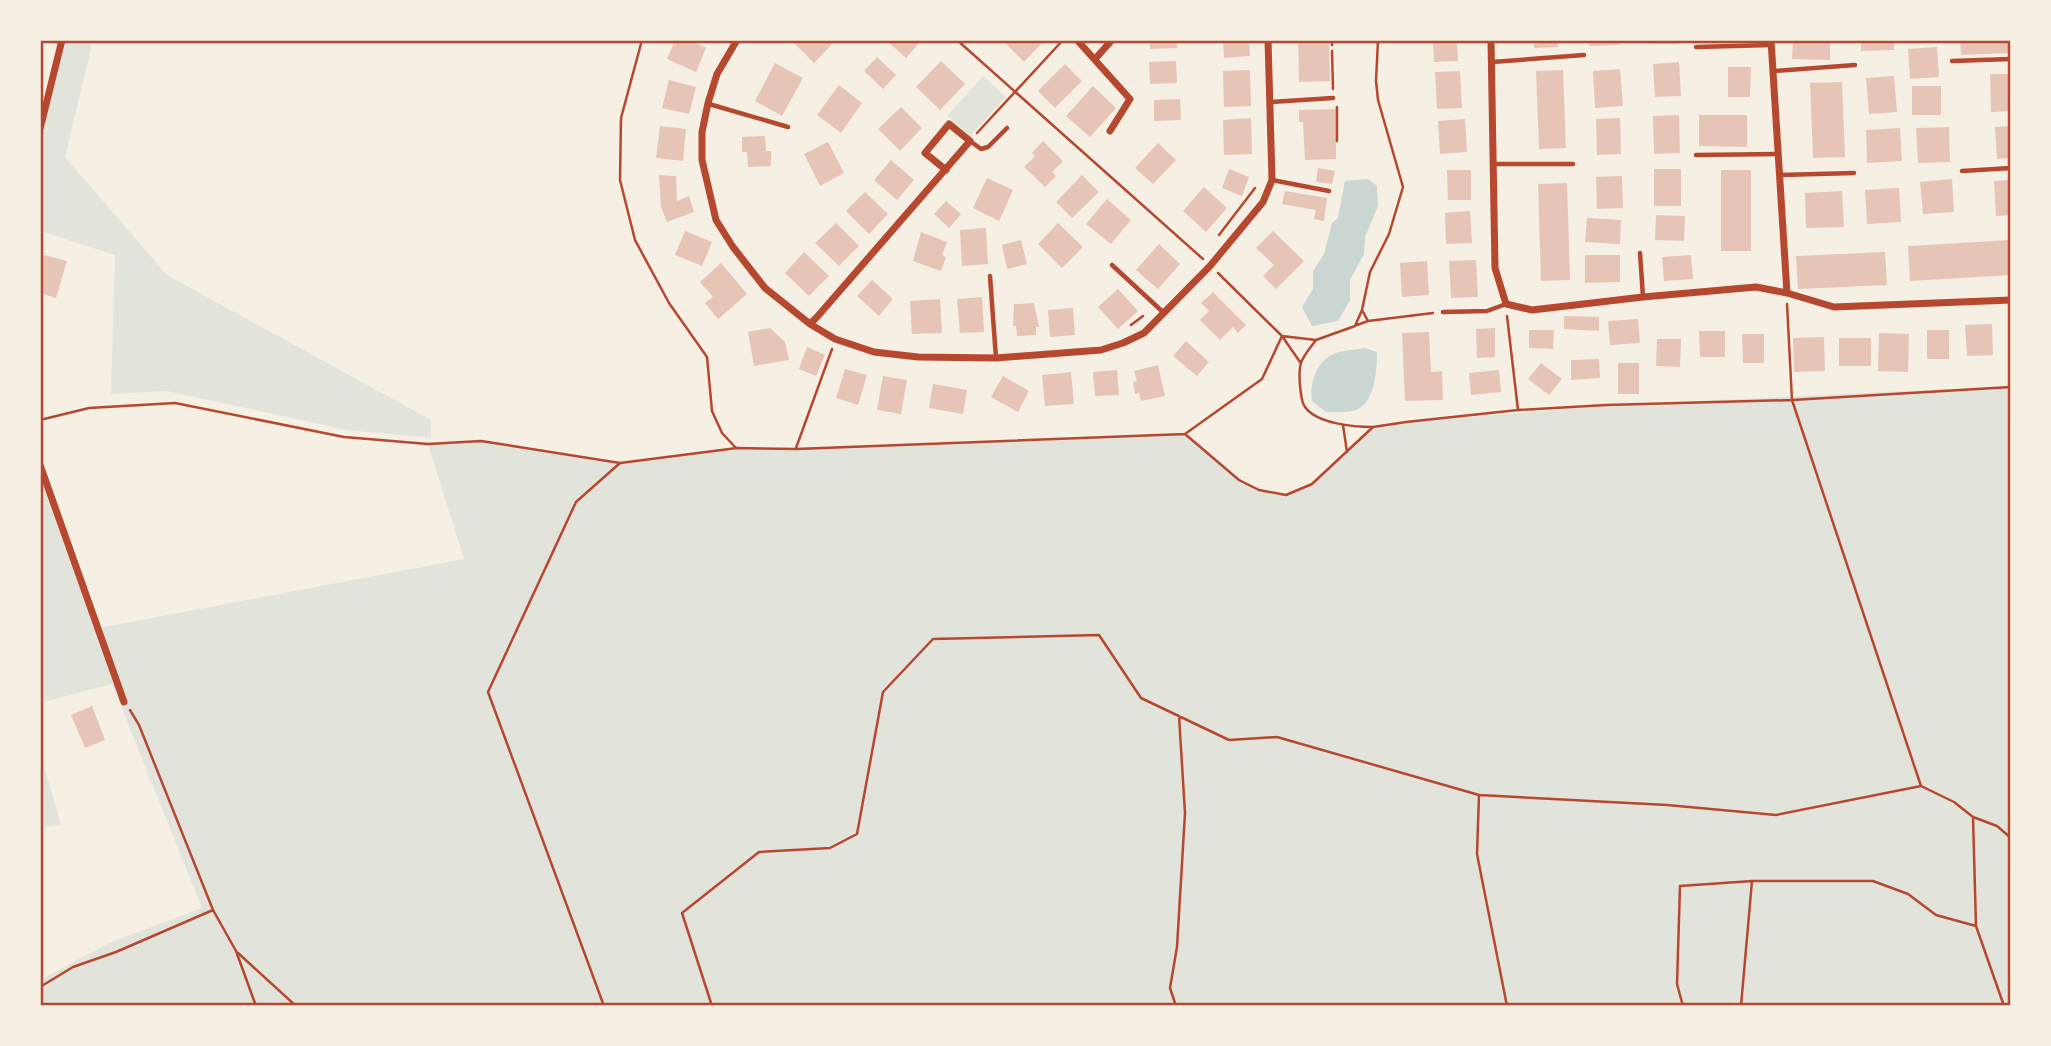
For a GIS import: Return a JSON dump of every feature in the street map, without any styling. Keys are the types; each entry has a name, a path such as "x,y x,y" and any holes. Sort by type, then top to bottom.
{"street":[{"path":"40,129 62,40"},
{"path":"737,40 717,74 708,103 702,132 702,160 716,220 765,288 810,324 835,339 874,352 918,357 996,358 1101,350 1124,344 1144,333 1210,266 1263,202 1272,180 1268,40"},
{"path":"1077,40 1130,99 1110,131"},
{"path":"1095,59 1112,40"},
{"path":"1491,40 1495,268 1506,304 1532,310 1756,287 1834,307 2011,300"},
{"path":"1771,42 1787,293"},
{"path":"810,324 946,170 970,141 949,124 925,153 946,170"},
{"path":"40,466 124,702"}],"lane":[{"path":"1696,47 1771,42"},
{"path":"1492,62 1584,55"},
{"path":"1952,61 2011,59"},
{"path":"1773,71 1855,65"},
{"path":"1271,102 1333,98"},
{"path":"708,103 789,127"},
{"path":"970,141 981,149 988,147 1007,128"},
{"path":"1696,155 1778,154"},
{"path":"1493,164 1573,164"},
{"path":"1962,172 2011,168"},
{"path":"1779,175 1854,173"},
{"path":"1272,180 1329,191"},
{"path":"1640,253 1643,297"},
{"path":"1112,265 1165,313"},
{"path":"990,276 996,358"},
{"path":"1443,312 1487,311 1506,304"}],"path":[{"path":"642,40 621,118 620,180 635,240 669,303 708,357 712,411 722,433 737,448"},
{"path":"957,40 1210,266 1282,336 1300,362 1301,391 1305,407 1311,413 1343,425 1373,428 1518,410 1792,400 2011,387"},
{"path":"970,141 1063,40"},
{"path":"1332,40 1332,45"},
{"path":"1356,326 1370,272 1389,234 1403,187 1378,100 1378,40"},
{"path":"1332,51 1334,107 1338,106 1338,141"},
{"path":"1218,236 1258,185"},
{"path":"1787,293 1792,400 1921,786"},
{"path":"1125,328 1155,304"},
{"path":"1506,304 1518,410"},
{"path":"1362,310 1368,321"},
{"path":"1282,336 1316,340 1368,321 1443,312"},
{"path":"40,420 89,408 175,403 344,437 428,444 481,441 620,463 737,448 796,449 1185,434 1262,379 1282,336"},
{"path":"796,449 835,339"},
{"path":"1300,362 1316,340"},
{"path":"1343,425 1347,452"},
{"path":"1185,434 1240,480 1259,490 1286,495 1312,484 1373,428"},
{"path":"604,1006 488,692 576,502 620,463"},
{"path":"712,1006 682,913 759,852 830,848 857,834 883,692 933,639 1099,635 1141,698 1229,740 1277,737 1479,795 1667,805 1776,815 1921,786 1954,802 1973,817 1997,826 2011,838"},
{"path":"124,702 139,725 213,910 236,951 256,1006"},
{"path":"1176,1006 1170,988 1177,947 1185,813 1179,716"},
{"path":"1479,795 1477,854 1507,1006"},
{"path":"1973,817 1976,926 2004,1006"},
{"path":"1683,1006 1677,984 1680,887 1752,881 1872,881 1908,894 1936,915 1976,926"},
{"path":"1741,1006 1752,881"},
{"path":"40,987 73,967 116,952 213,910"},
{"path":"236,951 296,1006"}],"shaded area":[{"path":"62,40 93,40 65,157 167,275 431,420 431,438 347,430 167,391 111,394 115,255 40,231 40,129"},
{"path":"983,76 1006,97 970,136 947,116"},
{"path":"1368,179 1377,186 1378,206 1365,237 1364,254 1350,280 1350,300 1338,321 1312,326 1302,307 1313,289 1313,271 1324,254 1332,223 1338,218 1345,181"},
{"path":"1364,348 1377,352 1374,385 1367,400 1356,410 1326,412 1312,401 1313,380 1319,366 1336,353"},
{"path":"2011,386 2011,1006 40,1006 40,980 109,943 202,908 112,684 40,703 40,476 94,629 464,559 428,444 481,441 620,463 737,448 796,449 1185,434 1240,480 1259,490 1286,495 1312,484 1373,427 1406,422 1631,404"},
{"path":"40,753 61,824 40,828"}],"building":[{"path":"675,40 690,40 706,48 696,72 667,59"},
{"path":"799,40 836,40 814,63 795,44"},
{"path":"886,40 922,40 906,58"},
{"path":"1002,40 1041,40 1043,42 1024,62"},
{"path":"1150,40 1177,40 1177,48 1150,49"},
{"path":"1223,40 1249,40 1250,56 1224,58"},
{"path":"1298,40 1329,40 1330,81 1299,82"},
{"path":"1433,40 1457,40 1458,61 1434,62"},
{"path":"1534,40 1558,40 1558,47 1534,48"},
{"path":"1589,40 1619,40 1620,45 1589,46"},
{"path":"1650,40 1679,40 1679,44 1650,44"},
{"path":"1793,40 1830,40 1830,60 1792,59"},
{"path":"1861,40 1894,40 1894,50 1861,51"},
{"path":"1960,40 2009,40 2010,53 1961,55"},
{"path":"1937,47 1939,77 1910,79 1908,49"},
{"path":"877,57 896,75 883,89 864,71"},
{"path":"941,61 965,84 940,110 916,87"},
{"path":"1176,61 1177,83 1150,84 1149,62"},
{"path":"1679,62 1681,96 1655,97 1653,64"},
{"path":"775,63 803,78 782,116 755,101"},
{"path":"1065,64 1082,81 1055,108 1038,91"},
{"path":"1728,67 1751,67 1750,97 1728,97"},
{"path":"1620,69 1623,106 1595,108 1593,71"},
{"path":"1250,70 1251,106 1224,107 1223,71"},
{"path":"1563,70 1566,148 1539,149 1536,71"},
{"path":"1460,71 1462,108 1437,109 1435,72"},
{"path":"1990,74 2011,74 2011,111 1991,112"},
{"path":"1894,76 1897,112 1869,114 1866,78"},
{"path":"669,80 696,87 689,114 662,108"},
{"path":"1842,82 1845,157 1813,158 1810,83"},
{"path":"839,85 862,103 841,133 817,115"},
{"path":"1093,86 1116,108 1090,137 1066,116"},
{"path":"1912,86 1941,86 1941,115 1912,115"},
{"path":"1180,99 1181,120 1154,121 1154,100"},
{"path":"901,107 922,128 900,151 878,129"},
{"path":"1336,109 1336,159 1305,160 1303,122 1299,122 1299,110"},
{"path":"1679,115 1680,153 1654,154 1653,116"},
{"path":"1699,115 1747,115 1747,147 1699,146"},
{"path":"1251,118 1252,154 1224,155 1223,120"},
{"path":"1620,118 1621,154 1597,155 1596,119"},
{"path":"1465,119 1467,152 1440,154 1438,121"},
{"path":"660,126 686,129 683,161 656,158"},
{"path":"2011,126 2011,158 1997,159 1995,127"},
{"path":"1949,127 1950,162 1918,163 1916,128"},
{"path":"1900,128 1902,161 1867,163 1866,130"},
{"path":"765,136 766,151 771,151 771,166 748,167 747,152 742,152 742,137"},
{"path":"1043,141 1063,161 1052,172 1056,176 1045,187 1024,167 1035,156 1032,153"},
{"path":"828,142 844,173 820,186 804,154"},
{"path":"1158,143 1176,160 1153,184 1135,168"},
{"path":"891,160 914,180 897,200 874,180"},
{"path":"1318,168 1335,171 1332,184 1316,182"},
{"path":"1229,169 1249,177 1242,196 1222,188"},
{"path":"1654,169 1681,169 1681,206 1654,206"},
{"path":"1447,170 1471,170 1471,200 1448,200"},
{"path":"1721,170 1751,170 1751,251 1721,251"},
{"path":"659,175 676,176 677,201 689,196 694,212 667,222 661,207"},
{"path":"1082,175 1099,192 1072,218 1056,202"},
{"path":"1622,176 1623,208 1597,209 1596,177"},
{"path":"987,178 1013,190 999,221 973,208"},
{"path":"1952,179 1954,212 1923,214 1920,182"},
{"path":"2011,180 2011,215 1996,216 1994,181"},
{"path":"1567,183 1570,280 1541,281 1538,184"},
{"path":"1204,187 1227,208 1206,232 1183,211"},
{"path":"1899,188 1901,222 1867,224 1865,190"},
{"path":"1285,191 1327,198 1324,221 1314,219 1316,210 1282,204"},
{"path":"1842,191 1844,227 1806,228 1805,193"},
{"path":"865,192 888,214 869,234 846,211"},
{"path":"1107,199 1131,220 1111,244 1086,224"},
{"path":"946,201 961,214 949,228 934,214"},
{"path":"1470,211 1472,243 1446,244 1445,213"},
{"path":"1656,215 1685,216 1684,241 1655,240"},
{"path":"1587,218 1621,220 1620,244 1585,242"},
{"path":"836,223 859,246 839,266 815,243"},
{"path":"1058,223 1083,247 1062,268 1038,244"},
{"path":"986,228 988,264 962,266 960,230"},
{"path":"685,231 712,242 702,266 675,255"},
{"path":"1273,231 1304,261 1276,289 1263,276 1274,265 1256,248"},
{"path":"921,232 947,242 942,255 946,257 941,271 913,261"},
{"path":"1021,240 1027,264 1007,269 1002,245"},
{"path":"2011,240 2011,275 1910,281 1908,246"},
{"path":"1159,244 1180,264 1158,289 1136,270"},
{"path":"804,252 829,276 809,296 785,273"},
{"path":"1885,252 1887,285 1798,289 1796,256"},
{"path":"40,254 67,261 56,298 40,293"},
{"path":"1585,255 1620,255 1620,282 1585,283"},
{"path":"1691,255 1693,279 1664,281 1662,257"},
{"path":"1476,260 1478,297 1451,298 1449,261"},
{"path":"1427,261 1429,295 1402,297 1400,263"},
{"path":"721,263 747,294 718,319 705,303 713,297 700,282"},
{"path":"872,280 893,299 879,316 857,296"},
{"path":"1118,289 1138,311 1118,329 1098,307"},
{"path":"1213,292 1246,325 1238,333 1233,327 1220,340 1200,320 1209,311 1201,303"},
{"path":"982,297 984,332 960,333 957,299"},
{"path":"940,299 942,333 912,334 910,301"},
{"path":"1034,303 1039,327 1036,327 1036,335 1017,336 1016,326 1013,326 1014,304"},
{"path":"1073,308 1075,335 1050,337 1048,310"},
{"path":"1564,316 1599,317 1599,331 1564,329"},
{"path":"1638,319 1640,343 1610,345 1608,321"},
{"path":"1992,324 1993,355 1967,356 1965,325"},
{"path":"770,328 785,342 789,360 754,366 748,332"},
{"path":"1495,328 1495,357 1477,358 1476,329"},
{"path":"1529,330 1554,330 1553,349 1529,348"},
{"path":"1927,330 1949,330 1949,359 1927,359"},
{"path":"1699,331 1725,331 1725,357 1700,357"},
{"path":"1429,332 1431,372 1442,371 1443,400 1405,401 1402,333"},
{"path":"1879,333 1909,334 1908,372 1878,371"},
{"path":"1742,334 1764,334 1764,363 1743,363"},
{"path":"1824,337 1825,371 1794,372 1793,338"},
{"path":"1839,338 1871,338 1871,366 1839,366"},
{"path":"1657,339 1681,339 1680,367 1656,366"},
{"path":"1186,341 1209,362 1197,376 1173,356"},
{"path":"807,347 825,355 816,376 799,369"},
{"path":"1599,359 1600,378 1571,380 1571,360"},
{"path":"1541,363 1562,379 1549,395 1528,379"},
{"path":"1618,363 1639,363 1639,394 1618,394"},
{"path":"1158,365 1165,396 1141,401 1139,393 1135,394 1133,382 1137,381 1134,371"},
{"path":"845,369 867,375 858,405 836,398"},
{"path":"1117,370 1119,395 1095,396 1093,372"},
{"path":"1499,370 1501,392 1471,395 1469,373"},
{"path":"1071,372 1074,404 1045,406 1042,375"},
{"path":"883,376 907,380 901,414 877,410"},
{"path":"1003,376 1029,391 1018,412 991,397"},
{"path":"933,384 967,390 963,414 929,408"},
{"path":"92,706 105,740 85,748 71,715"}]}
